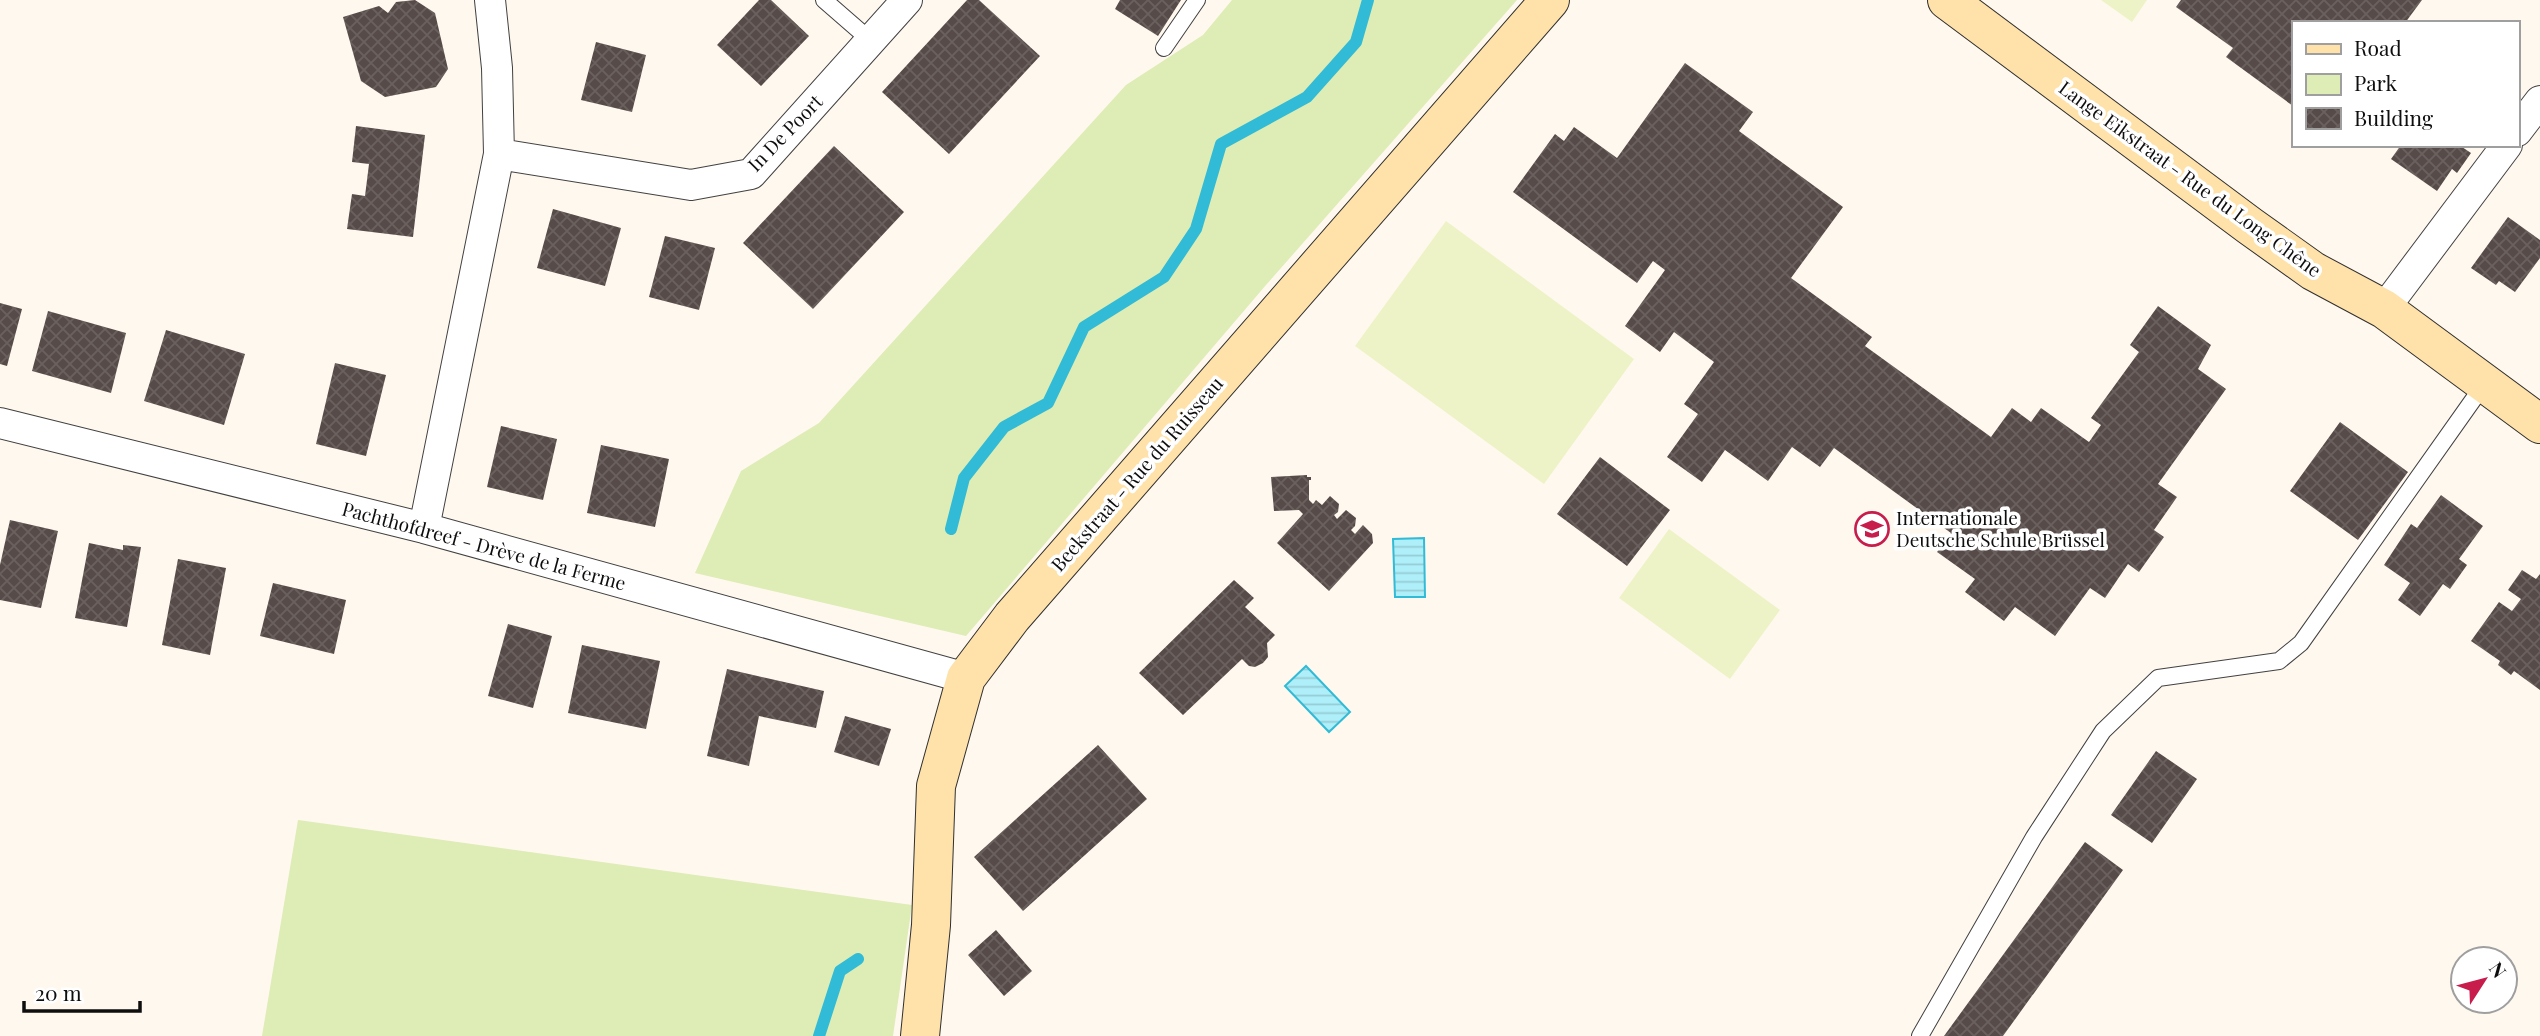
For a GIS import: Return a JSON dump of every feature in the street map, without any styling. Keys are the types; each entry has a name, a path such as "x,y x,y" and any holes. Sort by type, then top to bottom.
{"street":[{"path":"424,528 499,154 498,68 490,0"},
{"name":"In De Poort","path":"499,154 691,185 751,174 907,0"},
{"name":"Beekstraat - Rue du Ruisseau","path":"920,1036 931,925 936,786 966,678 1012,617 1550,0"},
{"name":"Lange Eikstraat - Rue du Long Chêne","path":"1966,6 2227,209 2313,271 2384,309 2540,424"},
{"path":"2519,128 2540,101"},
{"path":"2384,309 2506,147"},
{"name":"Pachthofdreef - Drève de la Ferme","path":"0,423 424,528 966,678"}],"lane":[{"path":"824,0 870,40"},
{"path":"1164,48 1198,0"},
{"path":"1920,1036 2034,836 2103,731 2158,678 2279,662 2301,643 2484,383"}],"green space":[{"path":"1232,0 1517,0 1266,285 966,636 695,573 741,471 819,423 1126,85 1203,35"},
{"path":"2101,0 2147,0 2132,22"},
{"path":"1446,221 1634,359 1544,484 1355,346"},
{"path":"1669,529 1780,610 1730,679 1619,598"},
{"path":"298,820 912,905 893,1036 262,1036"}],"water":[{"path":"1424,538 1425,597 1395,597 1393,539"},
{"path":"1306,666 1350,712 1329,732 1285,686"}],"building":[{"path":"415,0 435,13 448,69 436,87 385,97 361,81 343,17 379,6 388,13 396,2"},
{"path":"759,0 771,0 809,36 761,86 717,45"},
{"path":"967,0 979,0 1040,56 949,154 882,92"},
{"path":"1120,0 1181,0 1158,36 1115,9"},
{"path":"2181,0 2422,0 2406,21 2292,21 2292,105 2226,57 2233,48 2176,7"},
{"path":"596,42 646,55 632,112 581,100"},
{"path":"1685,63 1753,112 1739,131 1843,207 1791,278 1872,337 1865,346 1991,437 2012,408 2031,422 2041,408 2089,442 2101,425 2091,418 2139,352 2130,345 2158,306 2211,345 2198,369 2226,389 2158,484 2177,497 2154,530 2164,537 2139,572 2128,564 2105,598 2090,588 2055,636 2015,607 2004,621 1965,592 1975,579 1937,552 1951,533 1834,448 1820,467 1792,447 1768,481 1725,450 1702,482 1667,457 1698,414 1684,404 1714,362 1674,332 1660,352 1625,326 1665,270 1653,261 1637,283 1513,192 1555,134 1564,141 1574,127 1617,158"},
{"path":"356,126 425,135 413,237 347,229 352,194 365,196 369,164 352,162"},
{"path":"834,146 904,212 813,309 743,243"},
{"path":"2400,147 2462,147 2471,153 2457,173 2452,169 2437,191 2391,159"},
{"path":"553,209 621,228 605,286 537,268"},
{"path":"2508,217 2540,240 2540,258 2515,292 2499,281 2496,285 2471,268"},
{"path":"665,236 715,248 699,310 649,297"},
{"path":"0,303 22,309 7,366 0,364"},
{"path":"48,311 126,333 111,393 32,371"},
{"path":"166,330 245,354 224,425 144,401"},
{"path":"335,363 386,375 366,456 316,444"},
{"path":"2340,422 2408,472 2358,540 2290,491"},
{"path":"501,426 557,439 543,500 487,487"},
{"path":"601,445 669,459 655,527 587,513"},
{"path":"1600,457 1670,510 1627,566 1557,514"},
{"path":"1271,477 1311,477 1309,500 1313,504 1316,500 1322,505 1330,496 1339,504 1338,512 1334,515 1337,519 1346,510 1356,518 1355,526 1351,530 1355,534 1363,525 1372,534 1373,543 1329,591 1277,543 1303,514 1299,510 1274,511"},
{"path":"2441,495 2483,526 2459,559 2467,565 2450,589 2443,584 2420,616 2398,600 2410,583 2384,565 2411,524 2417,528"},
{"path":"10,520 58,531 41,608 0,600 0,565"},
{"path":"89,543 123,550 123,545 141,547 127,627 75,618"},
{"path":"178,559 226,568 210,655 162,645"},
{"path":"2522,570 2536,579 2540,574 2540,690 2514,671 2511,675 2498,665 2500,661 2471,641 2499,602 2512,611 2521,599 2508,590"},
{"path":"1234,580 1254,598 1245,607 1275,635 1267,643 1268,657 1255,667 1249,666 1242,659 1183,715 1139,673"},
{"path":"273,583 346,600 334,654 260,636"},
{"path":"508,624 552,636 533,708 488,696"},
{"path":"582,645 660,661 646,729 568,713"},
{"path":"727,669 824,691 816,728 759,716 749,766 707,756"},
{"path":"845,716 891,729 879,766 834,752"},
{"path":"1098,745 1147,799 1023,911 974,857"},
{"path":"2156,751 2197,779 2152,843 2111,815"},
{"path":"2085,842 2123,870 2003,1036 1944,1036"},
{"path":"996,930 1032,971 1004,996 968,955"}],"waterway":[{"path":"951,529 964,478 1004,427 1048,403 1084,327 1164,277 1196,229 1221,144 1307,97 1356,42 1368,0"},
{"path":"819,1036 840,971 858,959"}],"place":[{"name":"Internationale Deutsche Schule Brüssel","path":"1872,529"}]}
